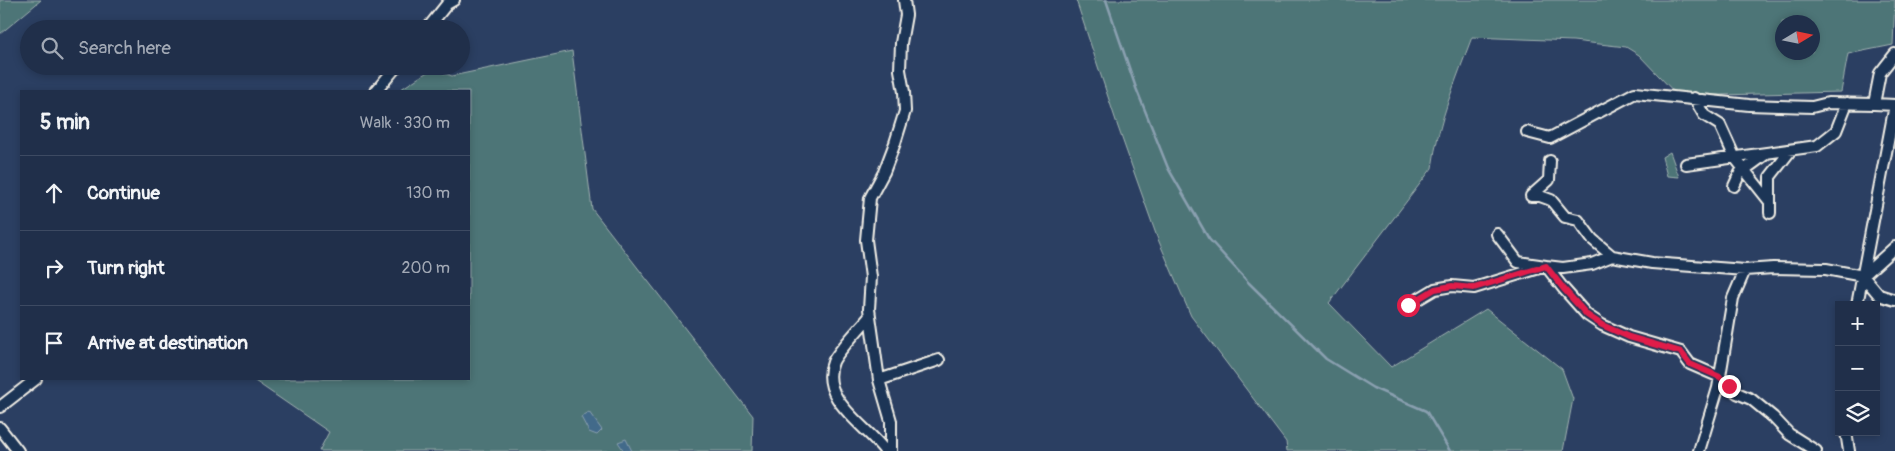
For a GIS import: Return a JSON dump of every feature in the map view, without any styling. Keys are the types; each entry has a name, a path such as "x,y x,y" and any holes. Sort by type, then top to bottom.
{"street":[{"path":"434,20 447,4 454,0"},
{"path":"891,451 891,421 879,380 869,309 871,277 866,240 870,198 884,172 904,111 904,92 900,70 901,43 906,15 904,0"},
{"path":"1874,104 1880,73 1895,54"},
{"path":"377,90 389,75"},
{"path":"1527,132 1550,138 1635,93 1749,105 1812,107 1828,103 1895,105 1858,301"},
{"path":"1694,98 1704,115 1720,125 1736,158 1770,202"},
{"path":"1686,164 1817,146 1836,131 1847,103"},
{"path":"1770,213 1770,177 1791,150"},
{"path":"1734,186 1740,174 1766,153"},
{"path":"1550,161 1549,180 1531,196 1540,196 1551,200 1566,217 1578,220 1592,239 1612,256 1652,264 1744,270 1773,268 1826,270 1863,276 1879,295 1895,300"},
{"path":"1497,234 1518,262 1563,268 1592,264 1612,256"},
{"path":"1863,276 1895,247"},
{"path":"1408,305 1435,289 1452,286 1474,288 1546,266"},
{"path":"1546,266 1587,315 1602,325 1629,337 1681,352 1690,364 1720,377 1737,393 1751,399 1773,417 1789,434 1816,451"},
{"path":"1699,451 1718,388 1733,298 1744,270"},
{"path":"870,316 833,361 830,377 832,391 884,451"},
{"path":"879,380 939,360"},
{"path":"0,407 35,380"},
{"path":"0,428 18,451"},
{"path":"1847,436 1849,451"}],"green space":[{"path":"0,0 41,0 0,34"},
{"path":"1076,0 1895,0 1893,45 1848,54 1841,92 1678,96 1639,55 1626,47 1573,41 1472,37 1443,118 1432,168 1329,303 1391,367 1486,309 1562,369 1573,399 1563,451 1287,451 1286,442 1191,316 1157,237"},
{"path":"572,51 592,209 753,416 752,451 319,451 329,432 253,380 470,380 470,90 400,90 423,75 470,75 470,72"},
{"path":"1670,152 1679,177 1667,176 1662,157"}],"water":[{"path":"589,412 602,430 597,435 589,432 581,417"},
{"path":"626,439 632,451 624,451 618,442"}],"waterway":[{"path":"1106,0 1136,88 1168,168 1209,239 1249,283 1326,359 1373,388 1426,411 1450,451"}],"route":[{"path":"1408,305 1435,289 1452,286 1474,288 1546,266 1587,315 1602,325 1629,337 1681,352 1690,364 1720,377 1729,386"}]}
